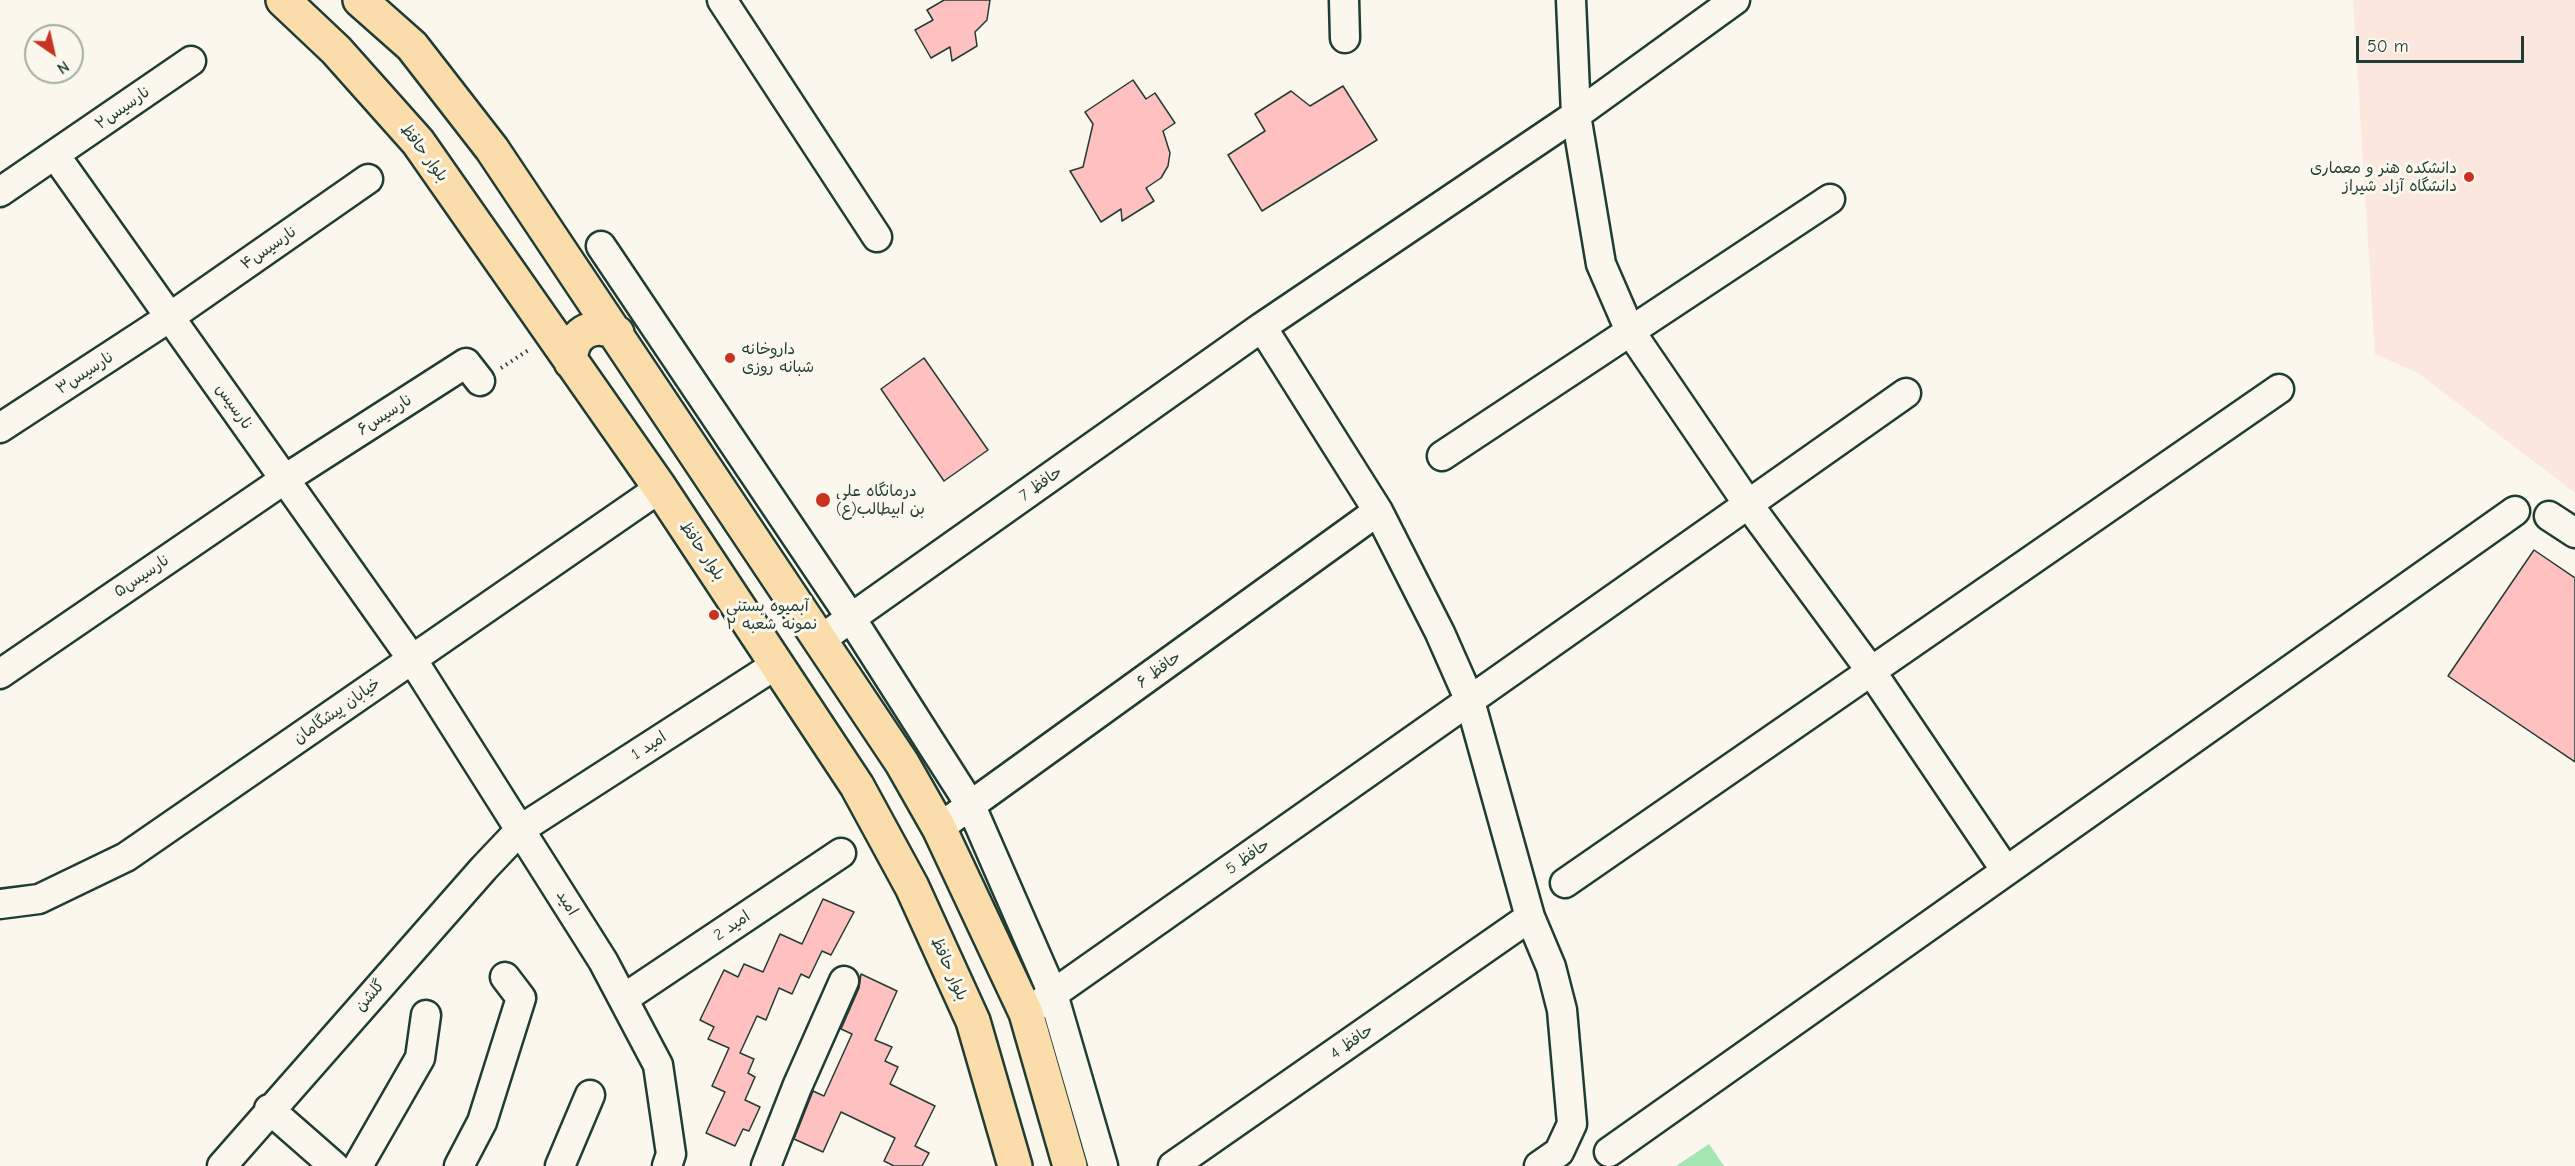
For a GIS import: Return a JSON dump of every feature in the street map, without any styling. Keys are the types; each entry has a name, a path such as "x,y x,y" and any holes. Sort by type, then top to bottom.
{"main road":[{"name":"بلوار حافظ","path":"283,0 336,50 418,142 660,488 857,786 912,887 973,1021 1015,1166"},
{"path":"364,2 412,46 492,149 902,763 939,828 1026,1012 1070,1166"},
{"path":"545,322 548,314 561,313 573,306 580,296 583,283"},
{"path":"571,362 572,345 584,331 600,327 616,333"}],"street":[{"path":"722,0 877,237"},
{"path":"1344,0 1345,38"},
{"path":"1571,0 1576,115 1601,264 1630,331 1748,504 1871,671 2006,871"},
{"name":"حافظ 7","path":"820,640 1262,327 1576,115 1735,0"},
{"name":"نارسیس۲","path":"0,192 192,61"},
{"name":"نارسیس","path":"55,155 412,659"},
{"name":"نارسیس۴","path":"170,317 368,178"},
{"path":"1442,456 1830,199"},
{"path":"601,246 851,618 971,806 1053,994 1103,1166"},
{"name":"نارسیس۳","path":"0,428 170,317"},
{"path":"1262,327 1378,511 1440,633 1470,701 1530,917 1551,967 1562,1010 1572,1124 1549,1159"},
{"name":"نارسیس۶","path":"285,479 466,363 480,381"},
{"path":"1565,883 2279,389"},
{"name":"حافظ 5","path":"1026,1012 1906,393"},
{"path":"695,455 729,436"},
{"name":"نارسیس۵","path":"0,674 285,479"},
{"name":"خیابان پیشگامان","path":"0,904 39,899 126,857 660,488"},
{"name":"حافظ ۶","path":"939,828 1378,511"},
{"path":"1609,1152 2515,511"},
{"path":"2549,516 2575,533"},
{"name":"امید","path":"412,659 603,961 658,1065 671,1154 667,1166"},
{"name":"امید 1","path":"521,829 777,664"},
{"name":"گلشن","path":"222,1166 269,1109 521,829"},
{"name":"امید 2","path":"623,999 841,853"},
{"name":"حافظ 4","path":"1173,1166 1530,917"},
{"path":"459,1166 482,1122 521,998 505,977"},
{"path":"775,1163 797,1087 844,981"},
{"path":"358,1166 420,1058 426,1015"},
{"path":"560,1166 590,1095"},
{"path":"269,1109 333,1166"}],"path":[{"path":"480,381 545,322"}],"shaded area":[{"name":"دانشکده هنر و معماری دانشگاه آزاد شیراز","path":"2353,0 2575,0 2575,493 2418,373 2375,354"}],"green space":[{"path":"1709,1144 1724,1166 1676,1166"}],"building":[{"path":"944,0 990,0 987,20 975,32 977,46 952,61 950,47 931,58 915,30 933,20 927,10"},
{"path":"1133,80 1146,99 1155,93 1175,123 1163,131 1170,153 1168,166 1161,178 1146,188 1154,201 1122,221 1121,209 1101,222 1070,171 1083,167 1093,124 1085,112"},
{"path":"1343,86 1377,140 1262,211 1228,155 1265,131 1255,114 1291,91 1310,106"},
{"path":"924,358 988,450 944,481 881,389"},
{"path":"2534,550 2575,578 2575,762 2448,676"},
{"path":"823,899 854,912 831,955 822,951 809,978 801,974 792,994 779,988 766,1020 757,1016 740,1053 754,1059 748,1073 755,1077 745,1100 760,1107 749,1131 743,1129 735,1146 706,1133 725,1092 712,1086 729,1048 708,1039 714,1027 700,1020 724,970 738,977 744,964 763,972 780,934 802,944"},
{"path":"861,974 897,991 875,1040 892,1047 885,1061 898,1067 890,1084 935,1106 915,1146 929,1153 922,1166 894,1166 884,1161 895,1138 841,1112 823,1152 794,1139 813,1091 824,1096 852,1034 841,1029 859,988"}],"place":[{"name":"دانشکده هنر و معماری دانشگاه آزاد شیراز","path":"2469,177"},
{"name":"داروخانه شبانه روزی","path":"730,358"},
{"name":"درمانگاه علی بن ابیطالب(ع)","path":"823,500"},
{"name":"آبمیوه بستنی نمونه شعبه ۲","path":"714,615"}]}
